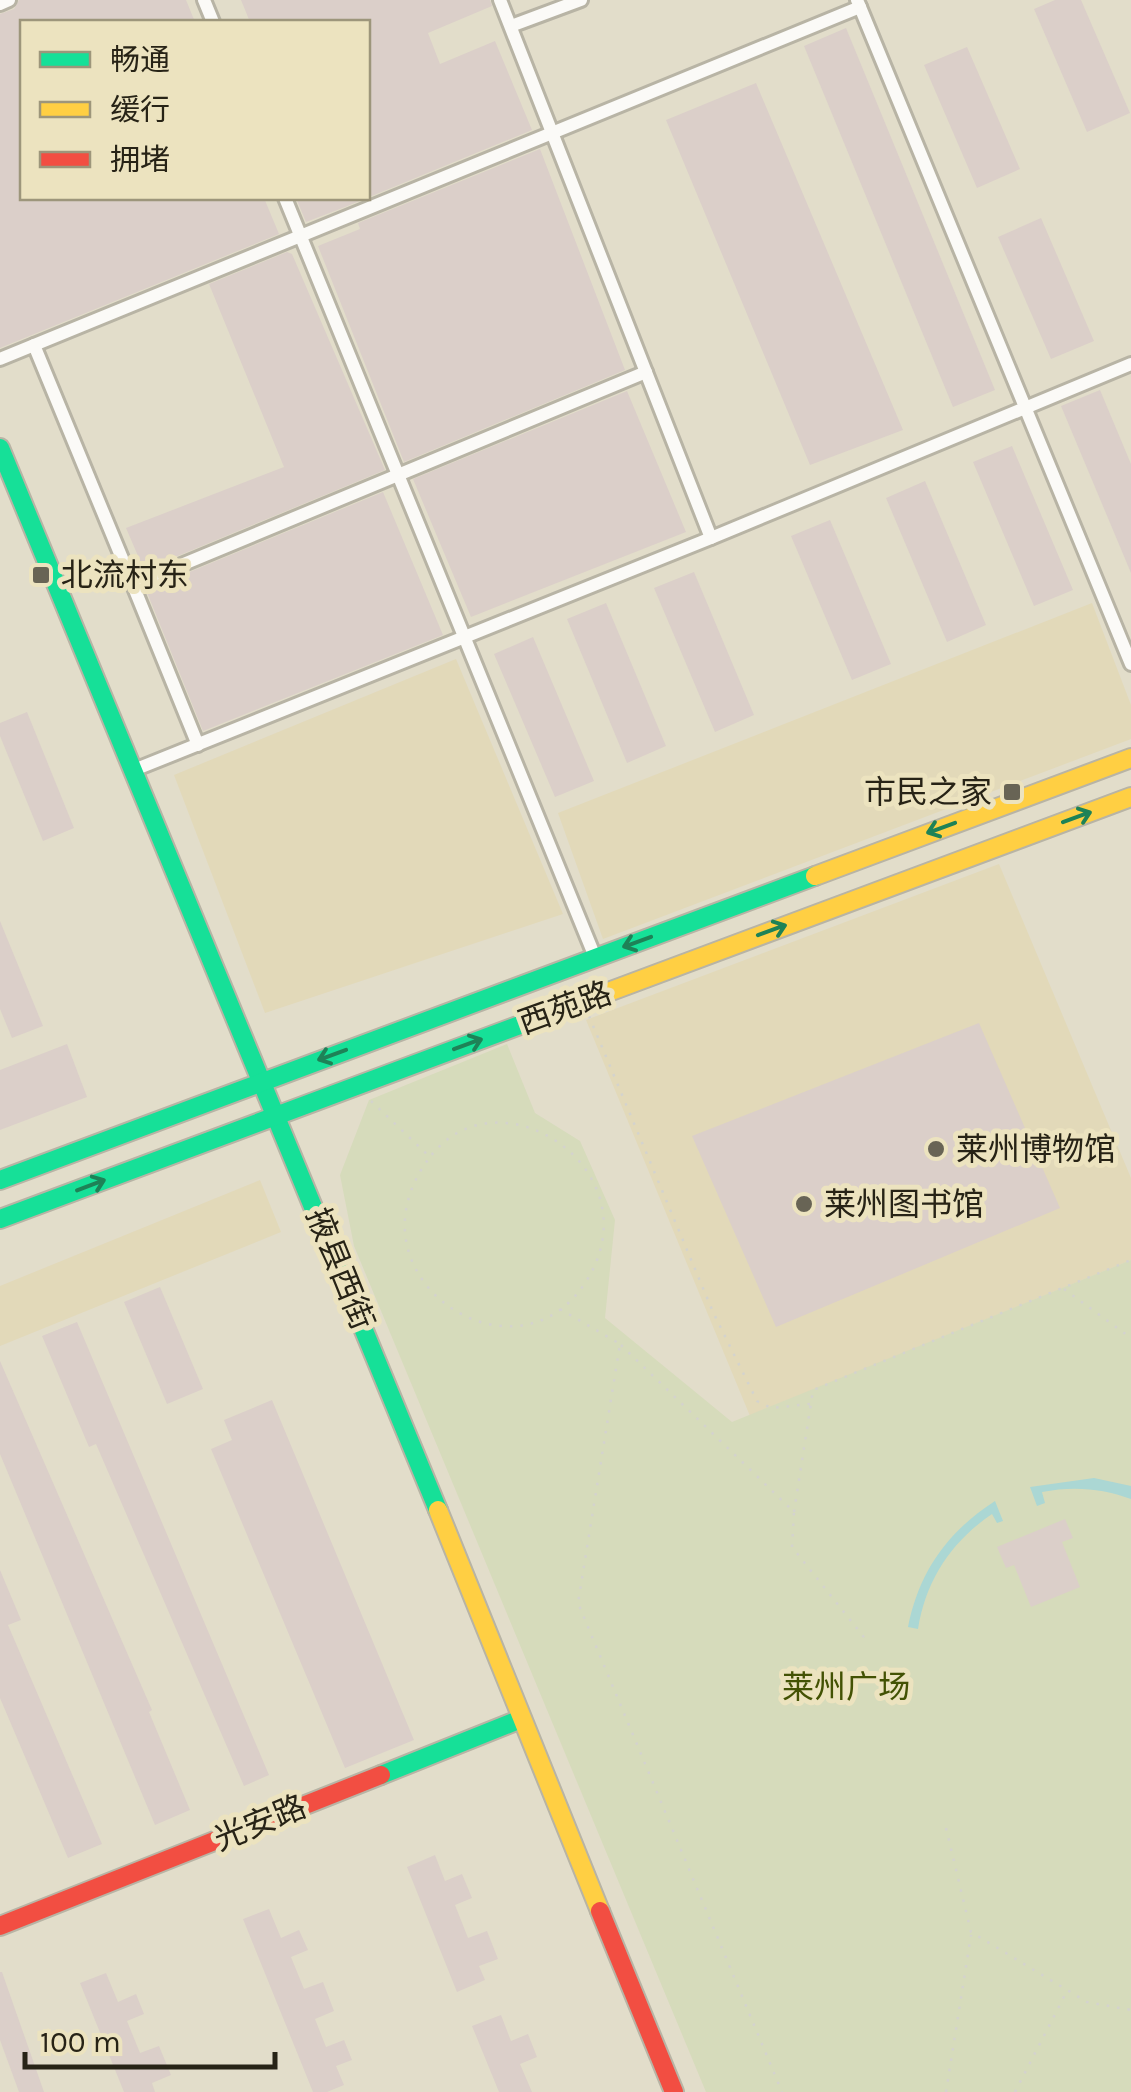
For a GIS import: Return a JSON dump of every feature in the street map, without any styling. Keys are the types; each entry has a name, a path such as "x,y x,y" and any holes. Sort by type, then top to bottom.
{"main road":[{"name":"掖县西街","path":"0,448 264,1080 674,2092"},
{"name":"西苑路","path":"0,1180 1131,758"},
{"name":"西苑路","path":"0,1219 1131,797"},
{"name":"光安路","path":"0,1926 521,1720"}],"street":[{"path":"0,4 9,0"},
{"path":"500,0 711,538"},
{"path":"511,26 581,0"},
{"path":"0,359 858,3 1131,664"},
{"path":"286,200 595,957"},
{"path":"34,345 198,745"},
{"path":"134,770 1131,364"},
{"path":"133,585 646,372"}],"path":[{"path":"583,1001 713,1312 757,1401 771,1408 810,1404"},
{"path":"356,1086 430,1157"},
{"path":"497,1124 531,1127 562,1142 586,1166 600,1195 604,1227 596,1263 583,1287 560,1309 530,1322 498,1326 467,1319 439,1302 417,1276 405,1244 404,1210 414,1178 430,1157 464,1132 497,1124"},
{"path":"868,1642 792,1547 812,1390 1131,1260"},
{"path":"1063,1288 1131,1338"},
{"path":"560,1309 620,1344 794,1512"},
{"path":"620,1344 578,1603 782,2092"},
{"path":"946,1828 971,1932 946,2092"},
{"path":"971,1932 1087,2002 1131,2010"},
{"path":"1016,2092 1068,1990"}],"shaded area":[{"path":"1092,603 1131,705 1131,739 603,939 558,813"},
{"path":"456,659 563,914 265,1013 174,775"},
{"path":"999,864 1131,1178 1131,1260 750,1416 586,1020"},
{"path":"260,1180 281,1232 0,1346 0,1286"}],"green space":[{"name":"莱州广场","path":"507,1044 535,1113 580,1141 615,1220 605,1318 732,1422 1131,1260 1131,2092 706,2092 354,1246 340,1175 369,1100"}],"water":[{"path":"1094,1478 1131,1486 1131,1499 1098,1490 1064,1489 1042,1492 1045,1503 1037,1506 1030,1487"},
{"path":"995,1501 1003,1521 997,1523 992,1514 964,1537 934,1578 918,1629 908,1627 919,1588 938,1555 963,1526"}],"building":[{"path":"19,0 186,0 194,20 20,20 20,200 265,200 279,234 0,348 0,14 14,9"},
{"path":"241,0 490,0 492,6 428,33 440,64 495,41 532,130 370,197 370,20 249,20"},
{"path":"1055,0 1081,0 1130,113 1087,132 1034,9"},
{"path":"846,28 995,390 953,407 804,46"},
{"path":"967,47 1020,169 977,188 924,65"},
{"path":"756,83 903,430 810,465 666,120"},
{"path":"540,149 625,370 404,462 318,246 360,229 358,223"},
{"path":"297,200 362,200 306,222"},
{"path":"1041,218 1094,341 1051,359 998,237"},
{"path":"287,252 292,254 385,470 144,570 126,528 284,467 209,284"},
{"path":"1100,390 1131,464 1131,573 1061,406"},
{"path":"627,391 686,532 471,617 413,479"},
{"path":"1012,446 1073,590 1034,606 973,462"},
{"path":"925,481 986,625 947,642 886,498"},
{"path":"383,492 443,635 203,731 146,590"},
{"path":"830,520 891,664 852,680 791,536"},
{"path":"694,572 754,715 715,732 654,588"},
{"path":"606,603 666,746 627,763 567,619"},
{"path":"533,637 594,781 555,797 494,654"},
{"path":"27,712 74,828 43,841 0,736 0,723"},
{"path":"0,921 43,1026 12,1038 0,1009"},
{"path":"979,1023 1060,1208 776,1327 692,1136"},
{"path":"67,1044 87,1097 0,1130 0,1070"},
{"path":"160,1287 203,1389 167,1404 124,1302"},
{"path":"77,1322 269,1775 244,1786 96,1444 89,1447 42,1336"},
{"path":"0,1361 152,1710 149,1712 190,1810 155,1825 0,1454"},
{"path":"272,1400 414,1740 345,1768 211,1449 232,1440 224,1420"},
{"path":"1065,1519 1073,1538 1062,1542 1080,1587 1031,1607 1014,1565 1006,1568 997,1547"},
{"path":"0,1570 21,1620 8,1625 102,1844 68,1858 0,1698"},
{"path":"435,1855 445,1881 462,1874 472,1898 455,1905 468,1938 487,1931 498,1959 479,1966 485,1980 457,1992 407,1867"},
{"path":"269,1909 281,1938 299,1930 308,1950 291,1957 304,1989 323,1982 334,2011 315,2019 326,2047 344,2040 352,2060 336,2066 344,2085 327,2092 313,2092 243,1919"},
{"path":"0,1972 44,2092 19,2092 0,2040"},
{"path":"106,1973 118,2002 136,1994 144,2014 127,2021 140,2053 159,2046 171,2075 152,2083 155,2092 124,2092 80,1983"},
{"path":"501,2015 511,2041 528,2034 537,2057 520,2064 532,2092 499,2092 472,2026"}],"traffic: fast":[{"path":"0,448 438,1510"},
{"path":"0,1180 815,876"},
{"path":"0,1219 595,997"},
{"path":"381,1775 521,1719"}],"traffic: slow":[{"path":"815,876 1131,758"},
{"path":"595,997 1131,797"},
{"path":"438,1510 600,1911"}],"traffic: jam":[{"path":"0,1926 381,1775"},
{"path":"600,1911 674,2092"}],"place":[{"name":"北流村东","path":"41,575"},
{"name":"市民之家","path":"1012,792"},
{"name":"莱州博物馆","path":"936,1149"},
{"name":"莱州图书馆","path":"804,1204"}]}
